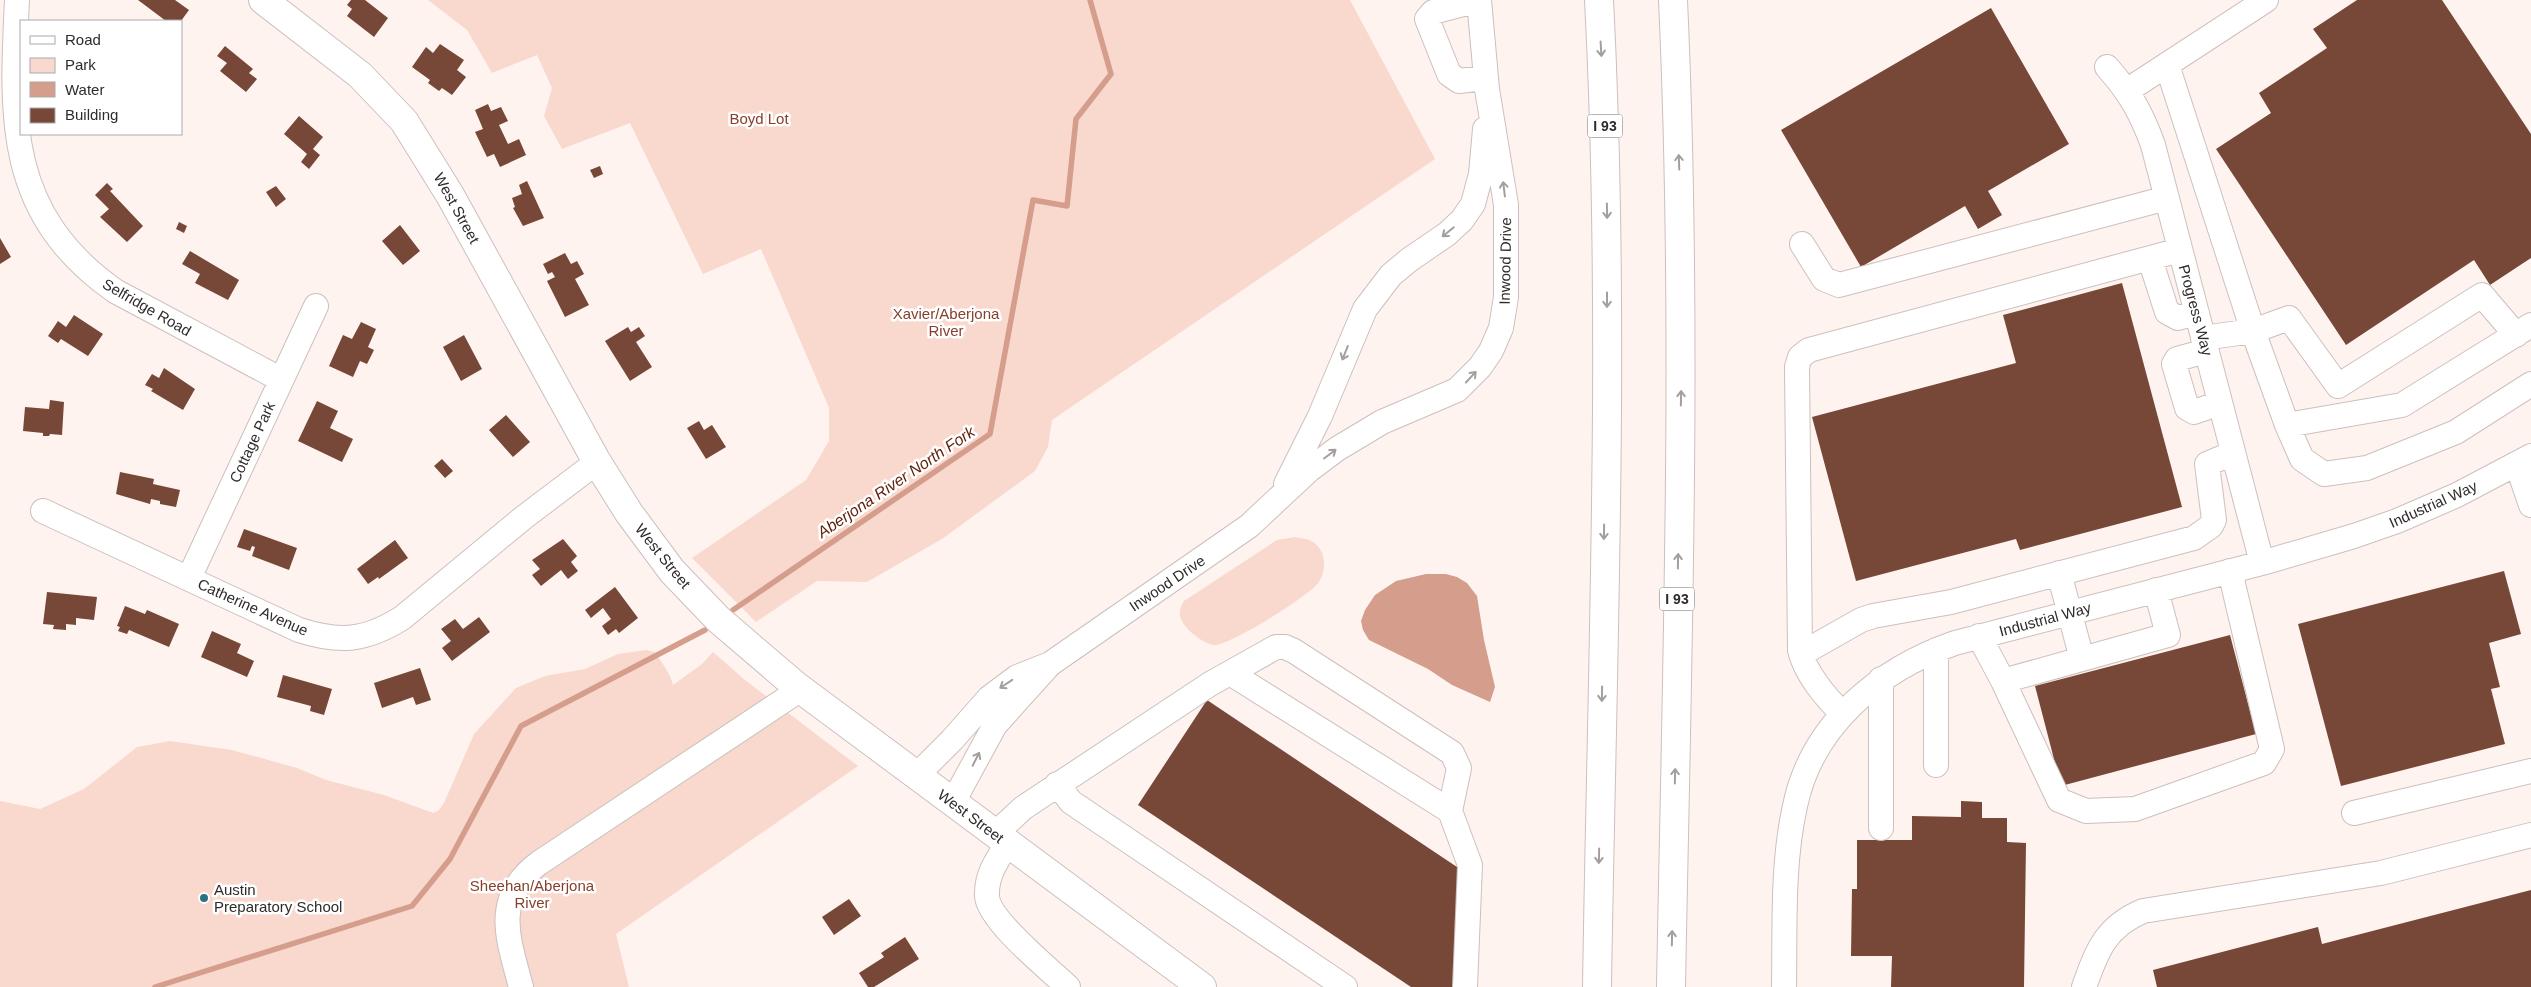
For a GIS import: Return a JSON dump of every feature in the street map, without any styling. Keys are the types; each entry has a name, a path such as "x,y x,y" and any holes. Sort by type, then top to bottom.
{"main road":[{"name":"West Street","path":"263,0 360,75 404,121 450,194 597,462 630,513 672,571 718,619 768,664 1202,987"},
{"name":"I 93","path":"1597,987 1607,308 1606,172 1599,0"},
{"name":"I 93","path":"1671,987 1681,313 1679,158 1673,0"}],"street":[{"name":"Selfridge Road","path":"17,0 13,77 18,144 31,190 58,237 92,275 115,291 280,379"},
{"path":"1479,0 1433,12 1427,19 1449,74 1459,81 1486,84"},
{"name":"Inwood Drive","path":"917,775 996,692 1017,677 1050,664 1237,535 1309,470 1367,430 1457,390 1480,367 1495,344 1501,328 1507,286 1506,205 1486,84 1479,0"},
{"path":"2128,90 2266,0"},
{"path":"2167,65 2253,331 2302,459 2324,474 2367,468 2456,432 2531,384"},
{"name":"Progress Way","path":"2107,66 2128,90 2141,112 2150,136 2262,563"},
{"name":"Inwood Drive","path":"1280,497 1320,416 1365,309 1391,275 1447,234 1462,220 1472,204 1481,174 1486,84"},
{"path":"1802,244 1824,279 1839,285 2167,198"},
{"path":"1842,714 1828,700 1801,654 1797,367 1800,357 1807,352 1819,348 2180,250"},
{"path":"2150,259 2167,312 2178,318 2197,314"},
{"path":"2287,424 2402,405 2523,330 2482,295 2338,386"},
{"name":"Cottage Park","path":"189,578 280,379 316,306"},
{"path":"2220,403 2194,412 2187,408 2174,364 2177,359 2205,344 2253,331 2288,318 2338,386 2345,414"},
{"path":"1801,654 1861,620 1873,616 1951,602 2194,538 2204,532 2214,520 2207,464 2233,453"},
{"path":"2524,460 2531,505"},
{"name":"Industrial Way","path":"1784,987 1786,886 1795,804 1811,760 1842,714 1881,678 1908,662 1978,636 2262,563 2397,521 2457,495 2524,460"},
{"name":"Catherine Avenue","path":"43,511 308,633 353,639 371,634 402,618 516,524 597,462"},
{"path":"1978,636 2003,681 2059,800 2086,811 2135,809 2264,763 2272,749 2230,571"},
{"path":"2059,573 2082,659"},
{"path":"2003,681 2168,635 2156,590"},
{"path":"1068,987 1007,929 989,904 988,879 1002,839 1022,808 1230,673 1276,647 1285,647 1294,650 1452,753 1459,768 1450,811 1470,865 1464,987"},
{"path":"1936,650 1936,765"},
{"name":"Inwood Drive","path":"953,802 995,725 1010,707 1028,691 1050,664"},
{"path":"1230,673 1450,811"},
{"path":"1881,678 1881,828"},
{"path":"521,987 509,938 507,912 514,889 522,876 539,862 801,689"},
{"path":"2354,813 2531,771"},
{"path":"1058,784 1071,802 1345,987"},
{"path":"2084,987 2097,952 2104,941 2122,922 2144,911 2381,872 2531,835"}],"green space":[{"path":"428,0 1350,0 1435,159 1052,420 1048,447 1035,471 942,539 867,582 817,581 756,622 692,558 806,480 829,441 829,408 761,249 703,274 630,123 562,149 544,116 552,88 537,55 492,73 467,30"},
{"path":"1295,537 1313,542 1321,550 1324,560 1322,577 1319,582 1301,598 1237,637 1215,645 1196,636 1184,624 1180,614 1184,601 1277,540"},
{"name":"Sheehan/Aberjona River","path":"646,650 655,652 668,672 673,685 702,664 713,652 745,680 858,766 616,934 629,987 0,987 0,801 40,809 84,789 137,747 170,741 232,750 297,768 326,780 384,795 433,813 438,811 444,803 474,734 516,688 545,676 585,669 618,654"}],"water":[{"path":"1426,574 1446,574 1457,577 1467,583 1477,596 1484,640 1495,687 1490,702 1452,685 1428,669 1369,640 1363,630 1361,621 1365,610 1375,595 1396,581"}],"building":[{"path":"138,0 175,0 189,10 182,20 165,20"},
{"path":"351,0 365,0 388,18 374,37 347,16 352,9 347,5"},
{"path":"2357,0 2442,0 2531,134 2531,258 2490,285 2474,260 2346,345 2216,149 2271,113 2259,93 2327,48 2313,29"},
{"path":"1991,8 2069,144 1988,191 2002,215 1978,229 1965,206 1861,267 1781,130"},
{"path":"440,44 464,60 457,70 466,77 452,95 442,88 439,91 428,83 430,80 412,67 426,47 433,53"},
{"path":"225,46 253,69 249,73 257,79 246,92 220,71 227,63 217,56"},
{"path":"488,104 491,111 501,107 508,121 499,125 508,144 519,139 526,155 500,167 494,154 487,157 475,132 483,129 475,110"},
{"path":"299,116 323,137 313,149 320,155 309,169 301,162 307,154 284,134"},
{"path":"600,166 603,174 594,178 590,170"},
{"path":"527,181 544,218 523,226 513,208 515,207 512,198 522,194 519,185"},
{"path":"107,183 113,189 110,191 143,226 127,242 100,217 109,209 95,195"},
{"path":"276,186 286,199 276,207 266,192"},
{"path":"179,222 187,226 184,233 176,229"},
{"path":"400,225 420,251 403,265 382,241"},
{"path":"0,238 11,257 0,264"},
{"path":"190,251 239,280 228,300 195,283 200,274 182,264"},
{"path":"565,253 571,264 577,261 584,274 575,279 589,305 565,317 547,281 555,277 552,272 548,274 543,264"},
{"path":"2122,283 2182,507 2020,550 2016,539 1856,581 1812,417 2016,363 2003,315"},
{"path":"74,315 103,334 88,356 61,339 58,343 48,336 58,321 66,327"},
{"path":"361,322 376,329 368,347 374,350 367,364 360,361 353,377 329,366 343,335 352,339"},
{"path":"628,327 631,332 639,327 645,336 636,342 652,367 630,381 605,341"},
{"path":"464,335 482,369 461,381 443,347"},
{"path":"164,368 195,389 183,410 151,391 153,389 145,385 152,374 159,378"},
{"path":"50,400 64,402 62,435 50,434 49,436 43,436 43,433 23,431 25,407 49,409"},
{"path":"317,401 338,411 330,428 353,439 342,462 298,441"},
{"path":"506,415 530,442 513,457 489,430"},
{"path":"699,421 704,430 712,425 726,447 706,459 687,428"},
{"path":"442,459 453,471 445,478 434,466"},
{"path":"120,472 154,479 153,484 180,490 176,507 160,504 160,501 151,499 150,504 116,494"},
{"path":"244,529 297,548 289,570 252,556 255,547 252,546 250,551 237,547"},
{"path":"563,539 577,556 571,562 578,571 568,579 561,570 541,586 532,575 540,569 532,560"},
{"path":"395,540 408,558 379,579 378,577 368,584 357,569"},
{"path":"2504,571 2521,634 2489,643 2500,687 2491,689 2505,744 2341,786 2298,624"},
{"path":"615,587 638,618 619,633 616,629 608,635 602,626 611,619 603,608 591,618 585,610"},
{"path":"47,592 97,597 94,620 76,618 76,625 66,624 66,630 53,629 54,625 43,624"},
{"path":"125,606 145,614 147,610 179,624 169,647 129,630 127,634 118,631 120,627 117,626"},
{"path":"479,617 490,632 452,661 442,648 451,641 441,629 455,619 463,629"},
{"path":"212,631 241,644 237,653 254,661 247,677 201,657"},
{"path":"2230,635 2256,734 2061,786 2035,686"},
{"path":"420,668 431,700 416,705 413,697 382,708 374,683"},
{"path":"283,675 332,689 324,715 310,711 311,706 277,697"},
{"path":"1207,700 1463,871 1458,979 1452,987 1411,987 1138,805"},
{"path":"1961,801 1982,802 1982,818 2007,818 2007,842 2026,843 2024,987 1891,987 1892,956 1851,956 1852,889 1857,889 1857,840 1912,840 1912,816 1961,817"},
{"path":"2531,890 2531,987 2157,987 2153,970 2318,927 2322,944"},
{"path":"849,899 861,916 834,935 822,917"},
{"path":"905,937 919,959 874,987 868,987 859,973 884,957 881,953"}],"waterway":[{"name":"Aberjona River North Fork","path":"733,610 990,434 1033,200 1067,206 1076,119 1111,74 1090,0"},
{"name":"Aberjona River North Fork","path":"155,987 412,906 450,859 521,726 705,630"}],"place":[{"name":"Austin Preparatory School","path":"204,898"}],"park label":[{"name":"Boyd Lot","path":"759,118"},
{"name":"Xavier/Aberjona River","path":"946,322"}]}
